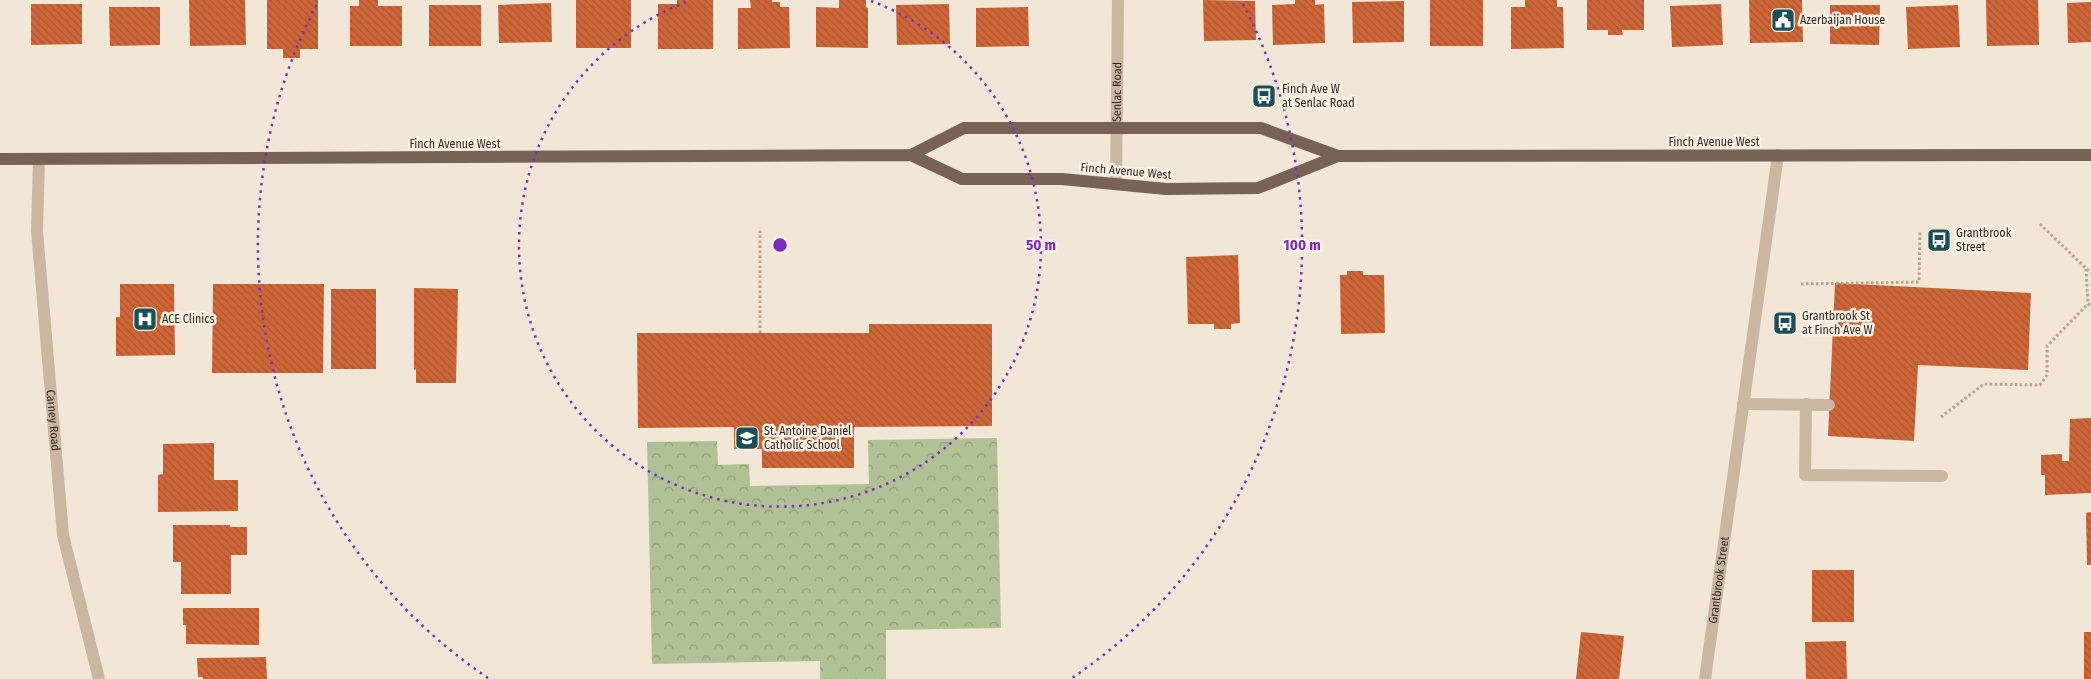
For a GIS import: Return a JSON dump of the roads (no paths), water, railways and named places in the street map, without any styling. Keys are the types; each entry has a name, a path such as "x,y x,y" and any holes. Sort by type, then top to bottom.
{"main road":[{"name":"Finch Avenue West","path":"911,155 964,128 1261,128 1338,156 2091,155"},
{"name":"Finch Avenue West","path":"0,159 911,155 962,179 1062,179 1166,189 1258,188 1338,156"}],"street":[{"name":"Senlac Road","path":"1116,184 1118,0"},
{"name":"Grantbrook Street","path":"1705,679 1778,155"},
{"name":"Carney Road","path":"39,159 37,231 63,535 99,679"},
{"path":"1743,404 1829,405"},
{"path":"1806,404 1806,475 1942,476"}],"place":[{"name":"Azerbaijan House","path":"1783,20"},
{"name":"Finch Ave W at Senlac Road","path":"1264,96"},
{"name":"Grantbrook Street","path":"1939,240"},
{"name":"ACE Clinics","path":"145,319"},
{"name":"Grantbrook St at Finch Ave W","path":"1785,323"},
{"name":"St. Antoine Daniel Catholic School","path":"747,438"}]}
